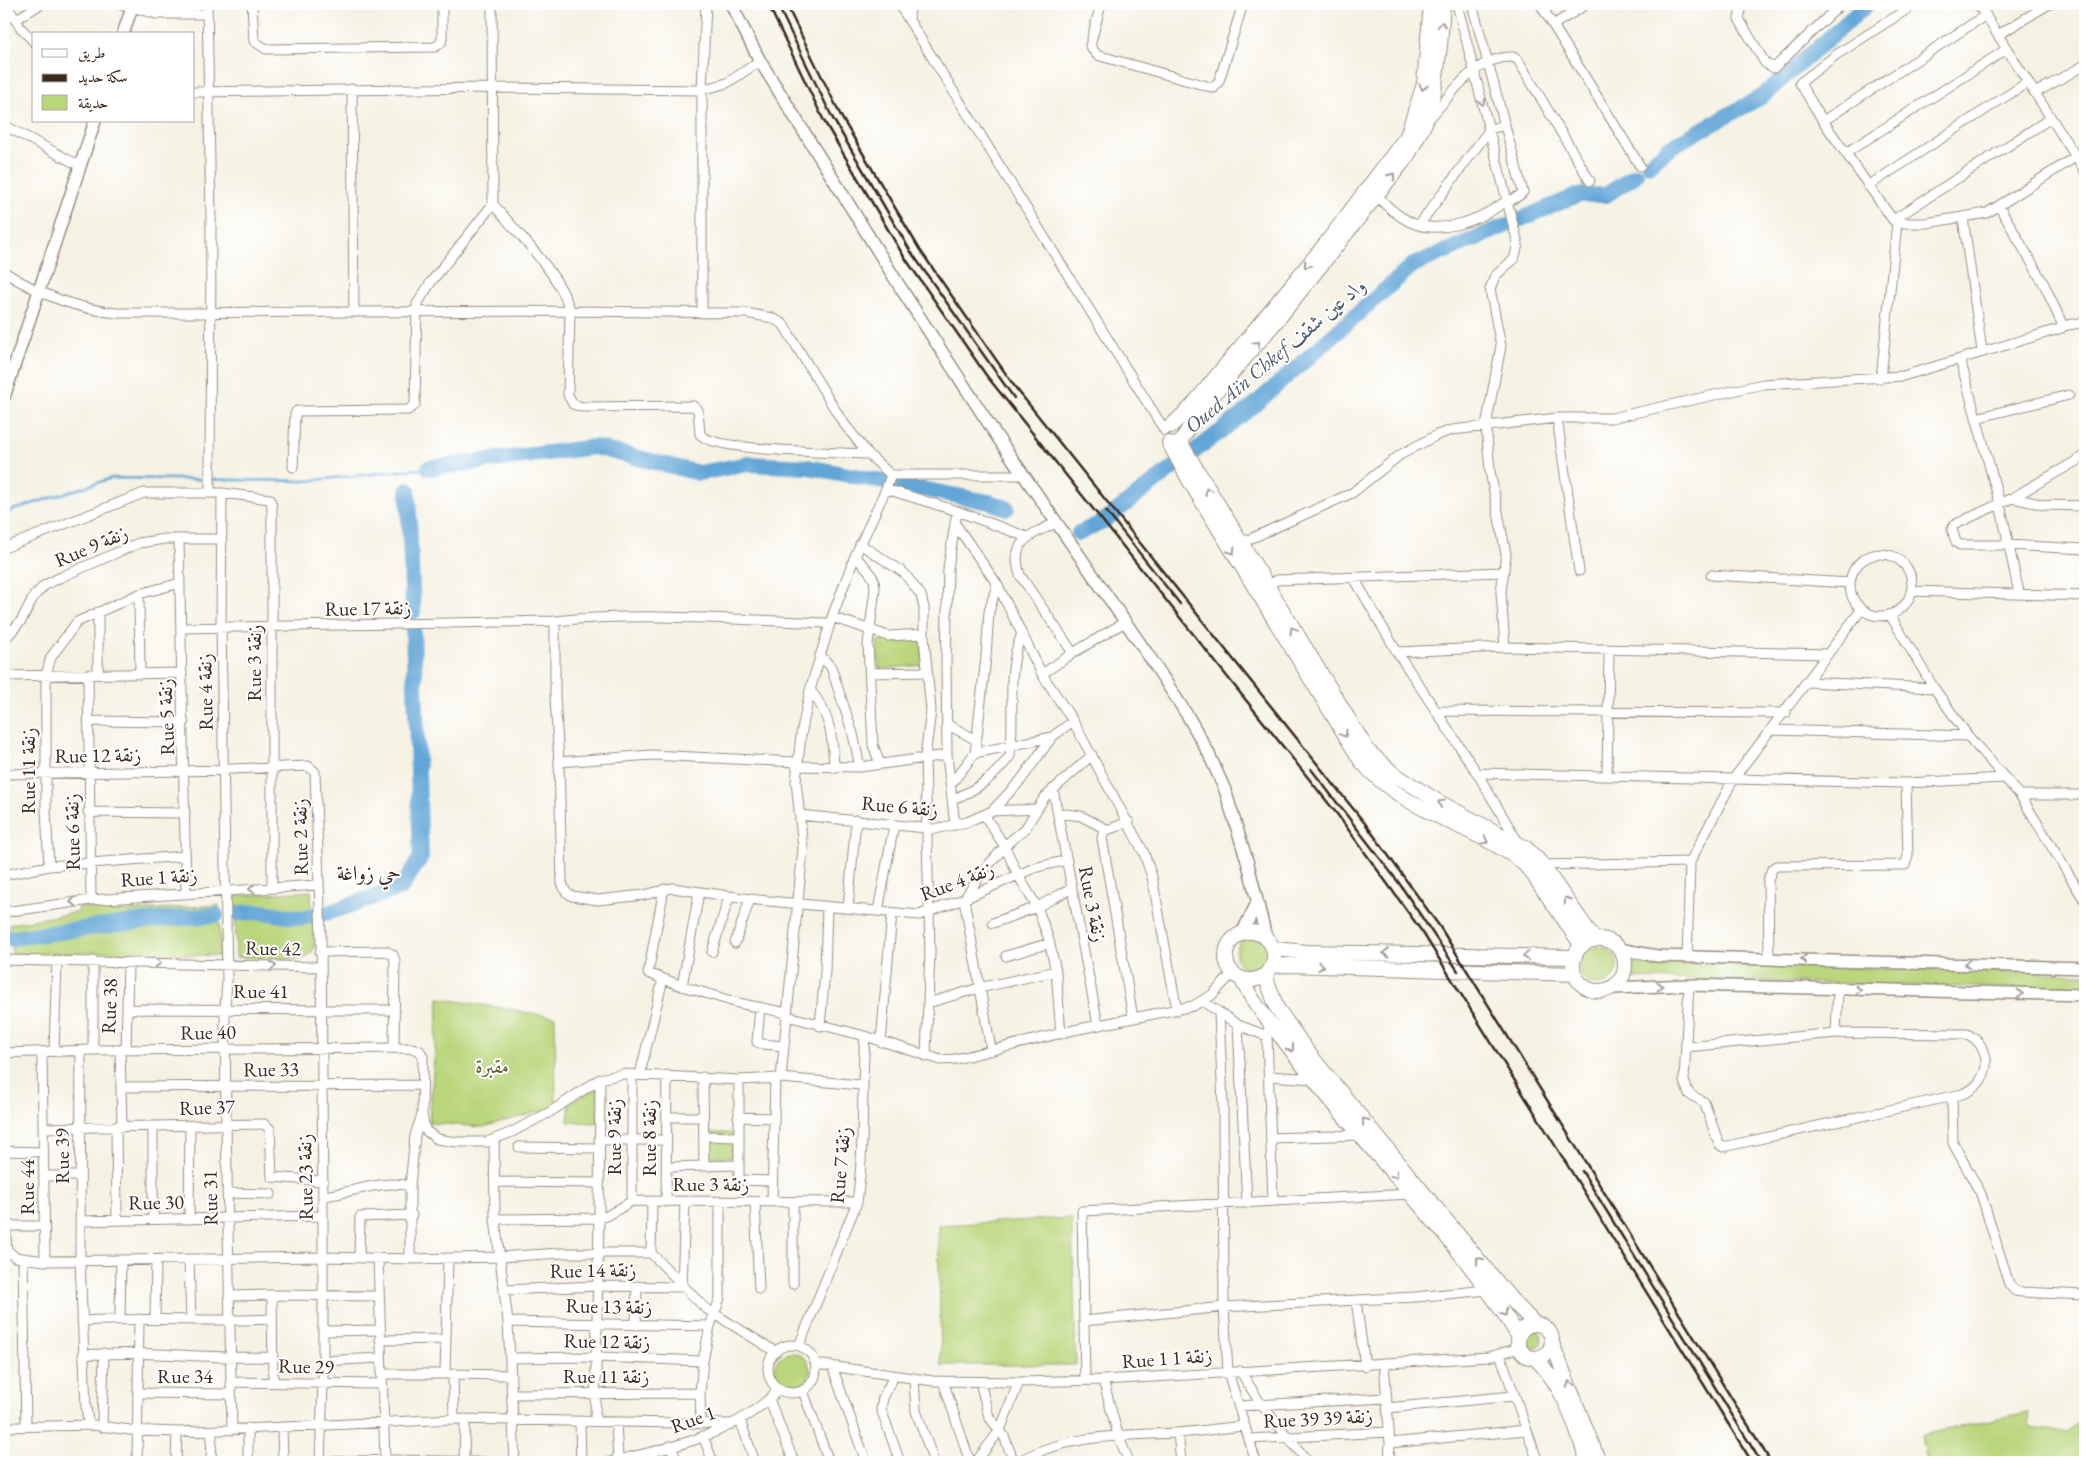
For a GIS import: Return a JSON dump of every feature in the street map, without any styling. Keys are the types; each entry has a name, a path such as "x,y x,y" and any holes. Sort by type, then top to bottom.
{"main road":[{"path":"1431,4 1424,84 1407,136 1327,242 1191,407 1176,441 1193,477 1351,745 1372,774 1404,798 1520,861 1532,873 1584,948"},
{"path":"1176,441 1279,318 1407,157 1425,123 1438,70 1443,4"},
{"path":"1193,477 1241,543 1368,752 1394,774 1439,802 1520,844 1542,866 1584,948 1575,974 1580,983 1589,989 1602,991 1612,988 1617,984 1624,972 1624,960 1619,949 1610,942 1584,948 1307,952 1274,949"},
{"path":"1588,1462 1560,1388 1549,1372 1535,1358 1525,1355 1488,1290 1411,1194 1314,1080 1257,1006 1227,963 1226,951 1233,939 1242,933 1257,932 1266,937 1274,949 1269,970 1275,1005 1310,1055 1510,1298 1535,1324 1542,1326 1548,1331 1599,1462"},
{"path":"1237,976 1255,980 1269,970 1289,965 1575,974"},
{"path":"1519,1343 1524,1328 1535,1324"},
{"path":"1535,1358 1546,1354 1552,1343"}],"street":[{"path":"6,4 32,40"},
{"path":"16,20 41,4"},
{"path":"207,4 210,491"},
{"path":"252,4 254,41 266,49 435,47 442,40 442,4"},
{"path":"492,4 493,204 563,290 570,312 568,395 570,401 576,406 693,406 698,410 700,434 709,442 748,448 868,454"},
{"path":"702,313 702,90 706,4"},
{"path":"731,4 760,60 902,290 1023,475 1189,718 1217,770 1242,847 1266,937"},
{"path":"899,4 1176,441"},
{"path":"910,4 910,21"},
{"path":"1101,4 1090,46 1092,52 1214,88 1220,81 1243,4"},
{"path":"1457,4 1518,244 1514,260 1495,276 1490,289 1501,352 1486,426 1490,471 1506,554 1501,592 1505,647"},
{"path":"1376,196 1394,212 1419,225 1448,226 1473,221 1507,201 1517,198 1523,192 1472,4"},
{"path":"1540,4 1640,166"},
{"path":"1553,25 1587,4"},
{"path":"1742,4 1739,19 1765,63 1774,68 1841,4"},
{"path":"1881,378 1895,222 1823,121 1800,84 1836,55 1915,4"},
{"path":"1978,4 2085,171"},
{"path":"1998,35 2049,4"},
{"path":"124,32 129,5 166,15 207,14"},
{"path":"1823,121 1986,15"},
{"path":"1846,153 2007,49"},
{"path":"1425,123 1473,70 1488,62 1508,57 1518,60 1590,181"},
{"path":"195,92 492,88 702,90 727,83 760,60"},
{"path":"2035,93 2085,65"},
{"path":"1868,186 2028,82"},
{"path":"352,89 354,312"},
{"path":"1895,222 2050,118"},
{"path":"4,397 95,122"},
{"path":"4,125 80,166"},
{"path":"1419,225 1490,129 1506,125"},
{"path":"1895,222 1963,218 1987,213 2085,151"},
{"path":"293,467 295,414 298,411 408,410 414,408 417,402 415,312 424,290 493,204"},
{"path":"1999,206 2045,286 2063,326"},
{"path":"1963,218 1982,351"},
{"path":"4,272 38,292 76,306 105,312 570,312 702,313 764,316 783,324 842,421 868,454 890,476 1023,475"},
{"path":"1241,543 1352,493 1400,455 1437,435 1452,430 1557,418 1612,418 1763,384 1903,376 2062,328 2063,326 2085,322"},
{"path":"1960,359 2000,504 2019,594"},
{"path":"1976,418 2069,395"},
{"path":"1557,418 1579,571"},
{"path":"2085,456 2012,498 1954,525 1952,529 1956,542 1960,545 2008,545 2085,549"},
{"path":"772,1202 774,1118 778,1078 784,1046 796,904 803,848 796,764 810,690 831,620 855,556 887,488 890,476"},
{"path":"887,488 957,510 1027,536"},
{"name":"Rue 3 زنقة","path":"4,548 78,520 134,495 156,492 210,491 264,497 271,502 272,887"},
{"name":"Rue 4 زنقة","path":"222,493 221,627 227,965"},
{"path":"2012,498 2045,505 2085,506"},
{"path":"955,825 952,783 947,755 947,724 948,568 957,510"},
{"path":"1056,524 1027,536 1018,549 1016,562 1020,575 1073,653"},
{"path":"956,525 997,584 1042,674 1073,721 1144,853 1152,877 1177,1010"},
{"name":"Rue 5 زنقة","path":"179,539 186,893"},
{"name":"Rue 9 زنقة","path":"4,641 21,621 34,596 45,585 126,547 152,541 221,539"},
{"path":"860,544 887,560 914,585 921,595 924,608 924,634 931,710 925,757 928,912 926,1056"},
{"path":"1887,555 1900,561 1908,570 1912,580 1911,591 1903,608 1890,615 1875,616 1862,610 1852,598 1850,583 1853,572 1862,561 1872,556 1887,555"},
{"path":"855,556 861,561 874,580 875,589 868,630 872,745 880,764"},
{"path":"1267,586 1277,580 1504,572"},
{"path":"1711,575 1850,583"},
{"path":"1354,578 1397,652 1438,711 1520,844"},
{"name":"Rue 11 زنقة","path":"49,866 46,774 46,676 51,657 72,626 81,619 140,594 180,583"},
{"path":"952,783 975,753 989,612 997,584"},
{"path":"1911,591 2085,596"},
{"path":"140,594 140,674"},
{"path":"1687,956 1690,862 1734,778 1862,610"},
{"path":"98,612 98,674"},
{"path":"1890,615 1934,688 1968,736 2003,778 2020,795 2085,901"},
{"name":"Rue 17 زنقة","path":"181,628 555,621 638,616 831,620 888,636 924,634"},
{"path":"555,621 555,697 559,762 651,755 834,768 860,767 947,755"},
{"path":"1042,674 1125,622"},
{"path":"952,799 970,792 987,780 1010,756 1012,746 1012,669 1022,636"},
{"path":"1397,652 1505,647 1609,651 1828,654"},
{"path":"1607,775 1609,651"},
{"path":"820,655 830,666 854,734 860,767"},
{"path":"870,673 927,672"},
{"path":"4,676 182,673"},
{"name":"Rue 6 زنقة","path":"88,674 88,812 91,900"},
{"path":"1807,682 1934,688"},
{"path":"810,690 822,704 829,723 834,768"},
{"path":"1438,711 1786,712"},
{"path":"88,721 184,722"},
{"path":"1061,1034 1056,971 1050,943 1037,906 1018,876 988,813 1021,780 1052,737 1073,721"},
{"path":"947,724 976,740"},
{"path":"1772,730 1968,736"},
{"path":"975,753 1052,737"},
{"path":"991,1050 964,899 984,870 1025,829 1037,809 1053,789 1092,755"},
{"name":"Rue 4 زنقة","path":"559,762 562,883 566,892 576,898 598,900 644,894 664,889 682,889 729,897 919,914 964,899 1034,868 1067,860"},
{"name":"Rue 12 زنقة","path":"4,774 312,768"},
{"name":"Rue 2 زنقة","path":"312,768 316,775 318,885 321,928"},
{"path":"1477,773 1906,783 2003,778"},
{"path":"1769,958 1768,880 1772,868 1776,866 1905,865 1908,856 1906,783"},
{"name":"Rue 3 زنقة","path":"1053,789 1098,1025"},
{"path":"2020,795 2085,794"},
{"name":"Rue 6 زنقة","path":"800,815 927,828 945,828 988,813 1037,809"},
{"path":"88,812 185,813"},
{"path":"1058,813 1081,816 1106,829 1129,822"},
{"path":"848,908 856,820"},
{"path":"878,911 894,825"},
{"path":"1106,829 1102,838 1133,1018"},
{"path":"4,875 49,866 185,856"},
{"path":"1542,866 1690,862"},
{"name":"Rue 1 زنقة","path":"4,912 91,900 318,885"},
{"path":"992,923 1037,906 1072,888"},
{"path":"664,889 647,971 650,975 682,986 787,1014 820,1026 865,1036 941,1060 956,1059 1098,1025 1177,1010 1204,1002 1237,976"},
{"path":"682,986 699,893"},
{"path":"712,952 729,897"},
{"path":"735,943 750,899"},
{"path":"1242,933 1257,902"},
{"path":"820,1026 827,906"},
{"path":"881,1042 892,913"},
{"name":"Rue 23 زنقة","path":"320,1462 324,1383 320,1009 321,928"},
{"path":"1006,956 1050,943"},
{"path":"1619,949 1657,956 2085,968"},
{"path":"320,952 386,951 392,953 396,961 394,1047"},
{"path":"4,960 4,967"},
{"name":"Rue 42","path":"4,960 320,966"},
{"path":"54,1051 57,960"},
{"path":"93,961 93,1050"},
{"name":"Rue 38","path":"117,1220 119,1126 127,1009 128,962"},
{"name":"Rue 31","path":"227,965 225,1008 228,1321 232,1430"},
{"path":"928,1003 979,988 1056,971"},
{"name":"Rue 9 زنقة","path":"632,1201 631,1140 636,1074 663,979"},
{"path":"1612,988 1689,985 2085,995"},
{"path":"1686,1047 1836,1033 1967,1034 1977,1039 1983,1045 1986,1054 1982,1078 1972,1091 1723,1147 1720,1144 1704,1102 1688,1092 1684,1082 1689,985"},
{"path":"1836,1033 1838,990"},
{"path":"1204,1002 1238,1025 1267,1036"},
{"path":"760,1007 757,1042 784,1046"},
{"name":"Rue 41","path":"127,1009 395,1010"},
{"path":"1219,1013 1223,1105 1224,1307 1228,1372 1256,1462"},
{"path":"1270,1022 1267,1036 1270,1076 1273,1201"},
{"path":"1238,1025 1246,1203"},
{"name":"Rue 7 زنقة","path":"799,1346 857,1202 865,1036"},
{"name":"Rue 40","path":"4,1053 93,1050 412,1048 420,1051 422,1057 422,1085"},
{"name":"Rue 39","path":"81,1051 80,1261 87,1419 92,1425"},
{"name":"Rue 44","path":"42,1052 46,1261"},
{"path":"422,1085 422,1116 425,1130 437,1139 472,1142 494,1140 550,1112 600,1079 636,1074 739,1080 778,1078 862,1085"},
{"name":"Rue 8 زنقة","path":"666,1202 667,1075"},
{"path":"1270,1076 1314,1080"},
{"path":"703,1077 704,1165"},
{"path":"595,1420 600,1079"},
{"path":"739,1080 738,1165 740,1181 772,1181"},
{"name":"Rue 33","path":"121,1087 422,1085"},
{"path":"1952,1097 1953,1143 1980,1194 2009,1284 2015,1291 2022,1292 2085,1294"},
{"path":"1223,1105 1241,1104"},
{"path":"410,1259 412,1189 410,1186 415,1135 422,1116"},
{"path":"667,1117 703,1117"},
{"path":"738,1117 774,1118"},
{"name":"Rue 37","path":"44,1128 226,1124 268,1125 270,1129 270,1173 273,1178 323,1181"},
{"path":"153,1126 153,1219"},
{"path":"189,1219 190,1126"},
{"path":"1271,1138 1361,1135"},
{"path":"704,1136 738,1137"},
{"path":"494,1140 495,1219 508,1322 515,1462"},
{"path":"519,1147 599,1144 631,1140 667,1140"},
{"path":"4,1151 44,1152"},
{"path":"667,1167 738,1165"},
{"path":"44,1176 80,1176"},
{"path":"496,1182 599,1183"},
{"path":"323,1196 341,1194 371,1185 410,1186"},
{"path":"227,1193 271,1194"},
{"path":"1085,1380 1082,1211 1411,1194"},
{"path":"495,1219 599,1218 607,1216 632,1201"},
{"name":"Rue 3 زنقة","path":"632,1201 857,1202"},
{"path":"650,1253 652,1201"},
{"path":"682,1287 685,1202"},
{"path":"701,1424 700,1393 703,1361 710,1326 720,1298 720,1202"},
{"path":"755,1202 759,1289"},
{"path":"793,1202 793,1284"},
{"path":"4,1208 7,1254 23,1259 46,1261 324,1257 410,1259 500,1257 598,1250 650,1253 682,1287 715,1316 776,1352"},
{"path":"359,1258 360,1216 412,1215"},
{"name":"Rue 30","path":"80,1221 323,1216"},
{"path":"4,1226 44,1226"},
{"path":"378,1258 381,1379 384,1424 390,1461"},
{"path":"448,1258 446,1339 454,1419"},
{"path":"23,1259 26,1426"},
{"path":"120,1319 121,1260"},
{"path":"155,1320 156,1260"},
{"path":"189,1260 191,1319"},
{"name":"Rue 14 زنقة","path":"504,1290 598,1286 682,1287"},
{"path":"636,1324 637,1286"},
{"path":"1084,1321 1224,1307 1488,1290"},
{"path":"272,1295 273,1382"},
{"path":"228,1296 379,1296"},
{"path":"1356,1300 1365,1366"},
{"path":"82,1322 120,1319 228,1321 272,1319"},
{"path":"137,1462 139,1319"},
{"name":"Rue 13 زنقة","path":"508,1322 710,1326"},
{"path":"324,1331 446,1339"},
{"name":"Rue 1 زنقة 1","path":"816,1364 894,1376 943,1381 1103,1380 1240,1371 1365,1366 1384,1363 1488,1357 1500,1354 1519,1343"},
{"path":"786,1346 799,1346 810,1353 816,1364 814,1379 803,1391 793,1394 779,1389 771,1380 768,1369 770,1361 776,1352 786,1346"},
{"path":"102,1427 104,1353"},
{"path":"83,1354 138,1353 230,1358 272,1357"},
{"path":"1500,1354 1538,1462 1525,1462"},
{"name":"Rue 12 زنقة","path":"510,1358 596,1357 703,1361"},
{"path":"324,1360 380,1358"},
{"path":"1384,1363 1390,1444 1389,1462"},
{"path":"832,1366 866,1462"},
{"path":"1240,1371 1261,1404 1308,1462"},
{"name":"Rue 29","path":"231,1382 324,1383 449,1374 511,1375"},
{"path":"894,1376 883,1398 882,1408 900,1462"},
{"path":"914,1378 916,1411 934,1462"},
{"path":"1103,1380 1118,1436 1129,1462"},
{"path":"943,1381 970,1462"},
{"path":"980,1382 989,1417 1008,1443 1014,1462"},
{"path":"976,1462 1000,1430 1019,1382"},
{"name":"Rue 1","path":"609,1462 703,1436 731,1424 740,1420 769,1399 779,1389"},
{"path":"803,1391 829,1462"},
{"name":"Rue 34","path":"138,1393 231,1394"},
{"name":"Rue 11 زنقة","path":"512,1394 700,1393"},
{"path":"1386,1408 1514,1396"},
{"path":"1238,1406 1386,1398"},
{"path":"769,1399 794,1462"},
{"path":"4,1427 92,1425 138,1431 177,1432 384,1424 454,1419 595,1420 731,1424"},
{"path":"464,1460 465,1419"},
{"path":"580,1420 581,1462"},
{"path":"740,1420 755,1462"},
{"path":"616,1422 618,1460"},
{"path":"1018,1462 1038,1451 1057,1444 1118,1436 1178,1433 1244,1426"},
{"path":"282,1427 283,1462"},
{"path":"248,1428 248,1462"},
{"path":"1390,1444 1526,1430"},
{"path":"211,1462 212,1431"},
{"path":"176,1462 177,1432"},
{"name":"Rue 39 زنقة 39","path":"1249,1439 1389,1432"},
{"path":"1178,1433 1181,1462"},
{"path":"703,1436 713,1462"},
{"path":"670,1446 678,1462"},
{"path":"645,1453 649,1462"},
{"path":"320,1462 464,1460 493,1462"}],"green space":[{"path":"921,638 923,665 879,669 877,641"},
{"path":"311,891 314,948 309,955 298,959 236,957 235,896"},
{"path":"110,905 112,912 219,905 220,956 103,952 12,954 10,924 78,912 79,907"},
{"path":"1253,937 1260,938 1265,942 1269,947 1269,961 1265,966 1260,970 1253,971 1246,970 1241,966 1237,961 1236,954 1237,947 1241,942 1246,938"},
{"path":"1598,947 1605,948 1611,953 1616,959 1616,973 1611,979 1605,984 1598,985 1591,984 1585,979 1580,973 1579,966 1580,959 1585,953 1591,948"},
{"path":"1634,962 2085,974 2085,990 1632,978"},
{"name":"مقبرة","path":"439,998 555,1017 556,1107 483,1127 429,1123"},
{"path":"598,1087 598,1123 568,1122 570,1103"},
{"path":"708,1133 737,1133 736,1157 707,1156"},
{"path":"1072,1218 1076,1365 941,1365 938,1225"},
{"path":"1532,1329 1539,1332 1542,1339 1539,1346 1532,1349 1525,1346 1522,1339 1525,1332"},
{"path":"792,1353 799,1354 805,1358 809,1364 809,1378 805,1384 799,1388 792,1389 785,1388 779,1384 775,1378 774,1371 775,1364 779,1358 785,1354"},
{"path":"2028,1412 2029,1428 2066,1432 2085,1417 2085,1462 1926,1462 1921,1435"}],"waterway":[{"name":"Oued Aïn Chkef واد عين شقف","path":"1649,165 1670,147 1761,97 1868,4"},
{"name":"Oued Aïn Chkef واد عين شقف","path":"1521,219 1578,195 1606,195 1636,175"},
{"name":"Oued Aïn Chkef واد عين شقف","path":"1079,533 1101,523 1251,408 1413,265 1507,225"},
{"name":"Oued Aïn Chkef واد عين شقف","path":"429,468 594,447 699,473 748,464 808,467 989,502 1007,508"},
{"path":"4,513 112,478 306,481 429,468"},
{"name":"Oued Aïn Chkef واد عين شقف","path":"408,490 413,612"},
{"path":"236,913 262,912 301,918 330,912 401,888 421,857 413,630"},
{"path":"4,939 135,922 216,915"}],"railway":[{"path":"768,4 824,121 903,255 986,375 1337,814 1423,933 1752,1462"},
{"path":"777,4 832,117 911,252 1014,398"},
{"path":"786,4 842,118 920,250 1015,387 1367,826 1440,927 1771,1462"},
{"path":"1106,511 1180,604"},
{"path":"1311,769 1399,883 1458,971"},
{"path":"1582,1171 1761,1462"}],"district":[{"name":"حي زواغة","path":"369,872"}]}
